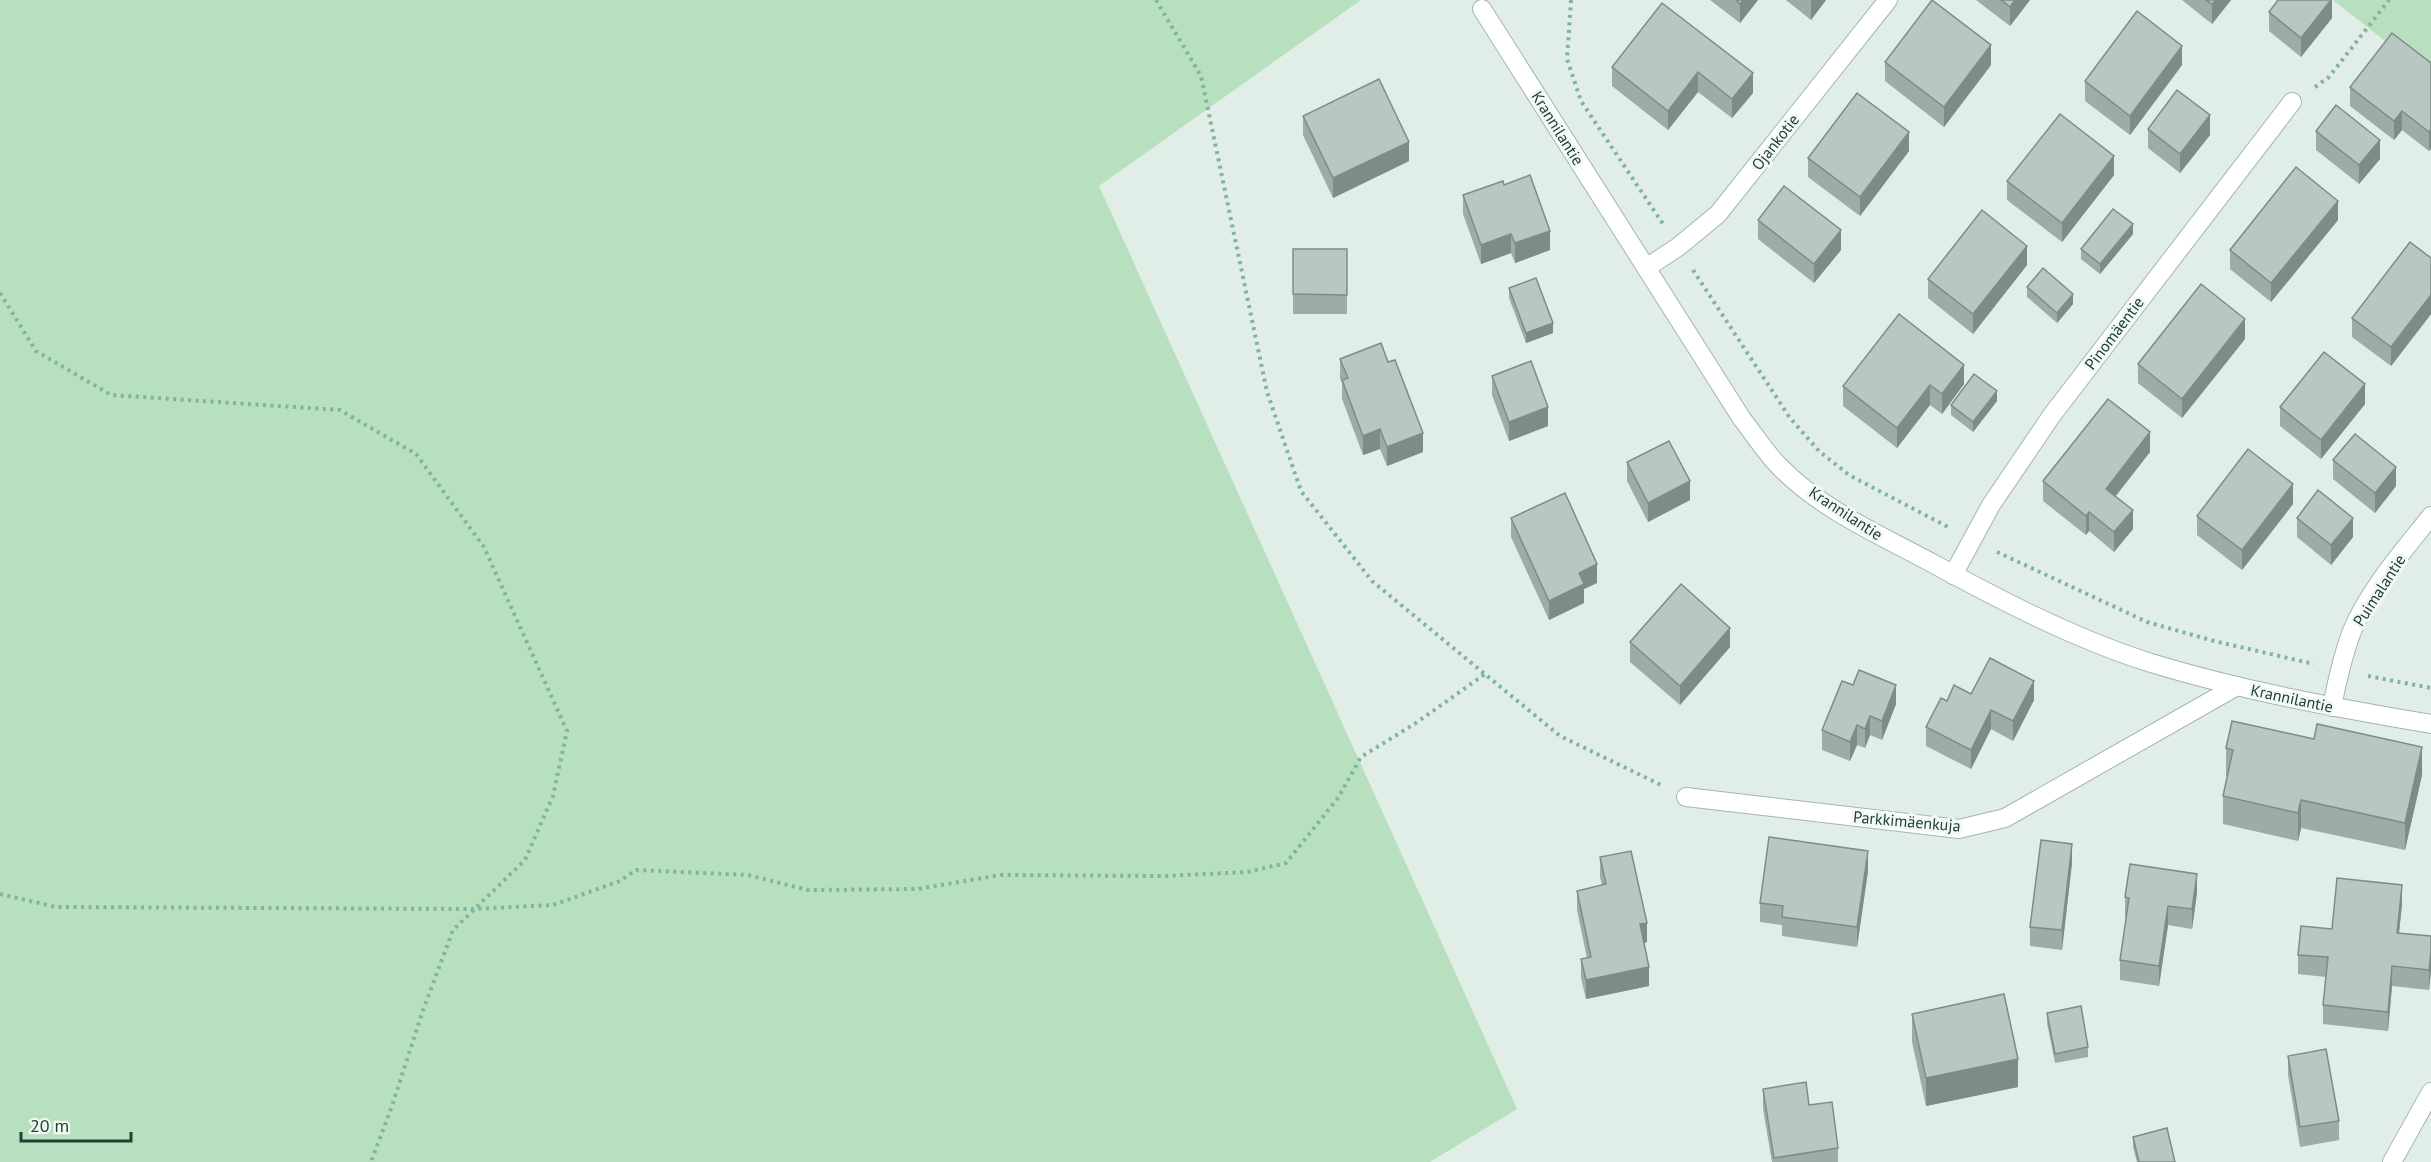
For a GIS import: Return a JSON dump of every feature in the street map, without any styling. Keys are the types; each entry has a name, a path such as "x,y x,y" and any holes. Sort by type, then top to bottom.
{"street":[{"name":"Ojankotie","path":"1647,268 1678,247 1718,214 1888,0"},
{"name":"Krannilantie","path":"1482,9 1742,419 1779,466 1820,499 1867,529 1953,575 2075,634 2150,662 2237,686 2332,707 2431,724"},
{"name":"Pinomäentie","path":"1953,575 1991,505 2052,415 2292,102"},
{"name":"Puimalantie","path":"2332,707 2340,670 2353,629 2384,576 2431,516"},
{"name":"Parkkimäenkuja","path":"1686,797 1959,829 2005,818 2237,686"},
{"path":"2392,1162 2431,1092"}],"path":[{"path":"1156,0 1201,76 1267,392 1301,491 1372,581 1560,736 1686,797"},
{"path":"1571,0 1567,59 1581,101 1790,417 1819,451 1849,475 1972,540 2147,622 2214,641 2431,688"},
{"path":"2292,102 2329,76 2389,0"},
{"path":"0,293 36,351 111,395 340,410 416,454 484,547 567,731 554,796 525,860 453,930 371,1162"},
{"path":"0,894 56,908 474,909 553,905 620,881 636,870 748,875 808,890 917,889 1001,875 1165,876 1247,872 1286,863 1338,798 1361,757 1416,723 1485,675"}],"green space":[{"path":"0,0 1361,0 1099,186 1517,1109 1430,1162 0,1162"},
{"path":"2333,0 2431,0 2431,77"}],"building":[{"path":"1932,0 1991,45 1944,107 1885,62"},
{"path":"2001,0 2015,0 2010,7"},
{"path":"2278,0 2331,0 2301,38 2269,12"},
{"path":"1662,3 1753,73 1732,99 1698,72 1668,111 1612,67"},
{"path":"2137,11 2182,46 2130,116 2085,81"},
{"path":"2392,33 2431,63 2431,129 2429,132 2402,111 2394,121 2350,87"},
{"path":"1379,79 1409,142 1333,178 1303,116"},
{"path":"2177,90 2210,115 2180,154 2148,129"},
{"path":"1857,93 1909,132 1860,197 1808,158"},
{"path":"2336,105 2380,140 2359,165 2316,131"},
{"path":"2060,114 2114,156 2062,223 2007,181"},
{"path":"2296,167 2338,201 2271,283 2230,250"},
{"path":"1530,175 1550,231 1515,243 1511,234 1481,245 1463,195 1503,181 1504,185"},
{"path":"1784,186 1841,230 1814,264 1758,220"},
{"path":"2113,209 2133,224 2100,264 2081,249"},
{"path":"1982,210 2027,246 1973,314 1928,279"},
{"path":"2410,242 2431,258 2431,295 2391,347 2352,318"},
{"path":"1293,249 1347,249 1347,295 1293,294"},
{"path":"2043,268 2073,294 2057,313 2027,287"},
{"path":"1536,278 1553,323 1526,333 1509,288"},
{"path":"2201,284 2245,319 2182,399 2138,364"},
{"path":"1899,314 1964,365 1942,394 1930,385 1897,428 1843,386"},
{"path":"1381,343 1388,362 1395,360 1423,433 1387,447 1380,429 1363,436 1342,380 1348,378 1340,359"},
{"path":"2324,352 2365,384 2321,440 2280,407"},
{"path":"1531,361 1548,407 1509,422 1492,376"},
{"path":"1974,374 1997,391 1973,422 1951,405"},
{"path":"2108,399 2150,432 2106,489 2133,510 2114,532 2089,512 2086,516 2043,481"},
{"path":"2355,434 2396,467 2375,493 2333,460"},
{"path":"1669,441 1690,481 1648,503 1627,462"},
{"path":"2248,449 2293,484 2242,550 2197,516"},
{"path":"2318,490 2353,518 2331,545 2297,518"},
{"path":"1565,493 1597,564 1579,573 1584,584 1549,601 1511,518"},
{"path":"1681,584 1730,628 1680,686 1630,642"},
{"path":"1990,658 2034,681 2013,721 1991,710 1971,750 1926,727 1941,698 1947,701 1954,685 1971,694"},
{"path":"1859,670 1896,685 1882,721 1870,716 1865,729 1857,725 1850,742 1822,730 1842,681 1853,685"},
{"path":"2232,721 2314,739 2317,724 2422,747 2405,823 2301,800 2298,813 2223,796 2233,750 2226,748"},
{"path":"1769,837 1868,851 1857,927 1782,917 1783,906 1760,903"},
{"path":"2041,840 2072,844 2062,930 2030,927"},
{"path":"1631,851 1647,923 1640,924 1649,967 1586,980 1581,959 1591,957 1577,891 1606,884 1600,857"},
{"path":"2130,864 2197,874 2192,909 2168,906 2159,966 2120,960 2129,898 2125,897"},
{"path":"2337,878 2402,885 2397,933 2431,936 2429,970 2392,966 2388,1012 2323,1005 2328,957 2298,955 2301,926 2332,929"},
{"path":"2004,994 2018,1059 1926,1078 1912,1014"},
{"path":"2081,1006 2088,1047 2055,1054 2047,1013"},
{"path":"2326,1049 2339,1121 2300,1127 2288,1056"},
{"path":"1806,1082 1809,1105 1832,1102 1838,1148 1774,1158 1763,1089"},
{"path":"2167,1128 2175,1162 2139,1162 2133,1137"}]}
